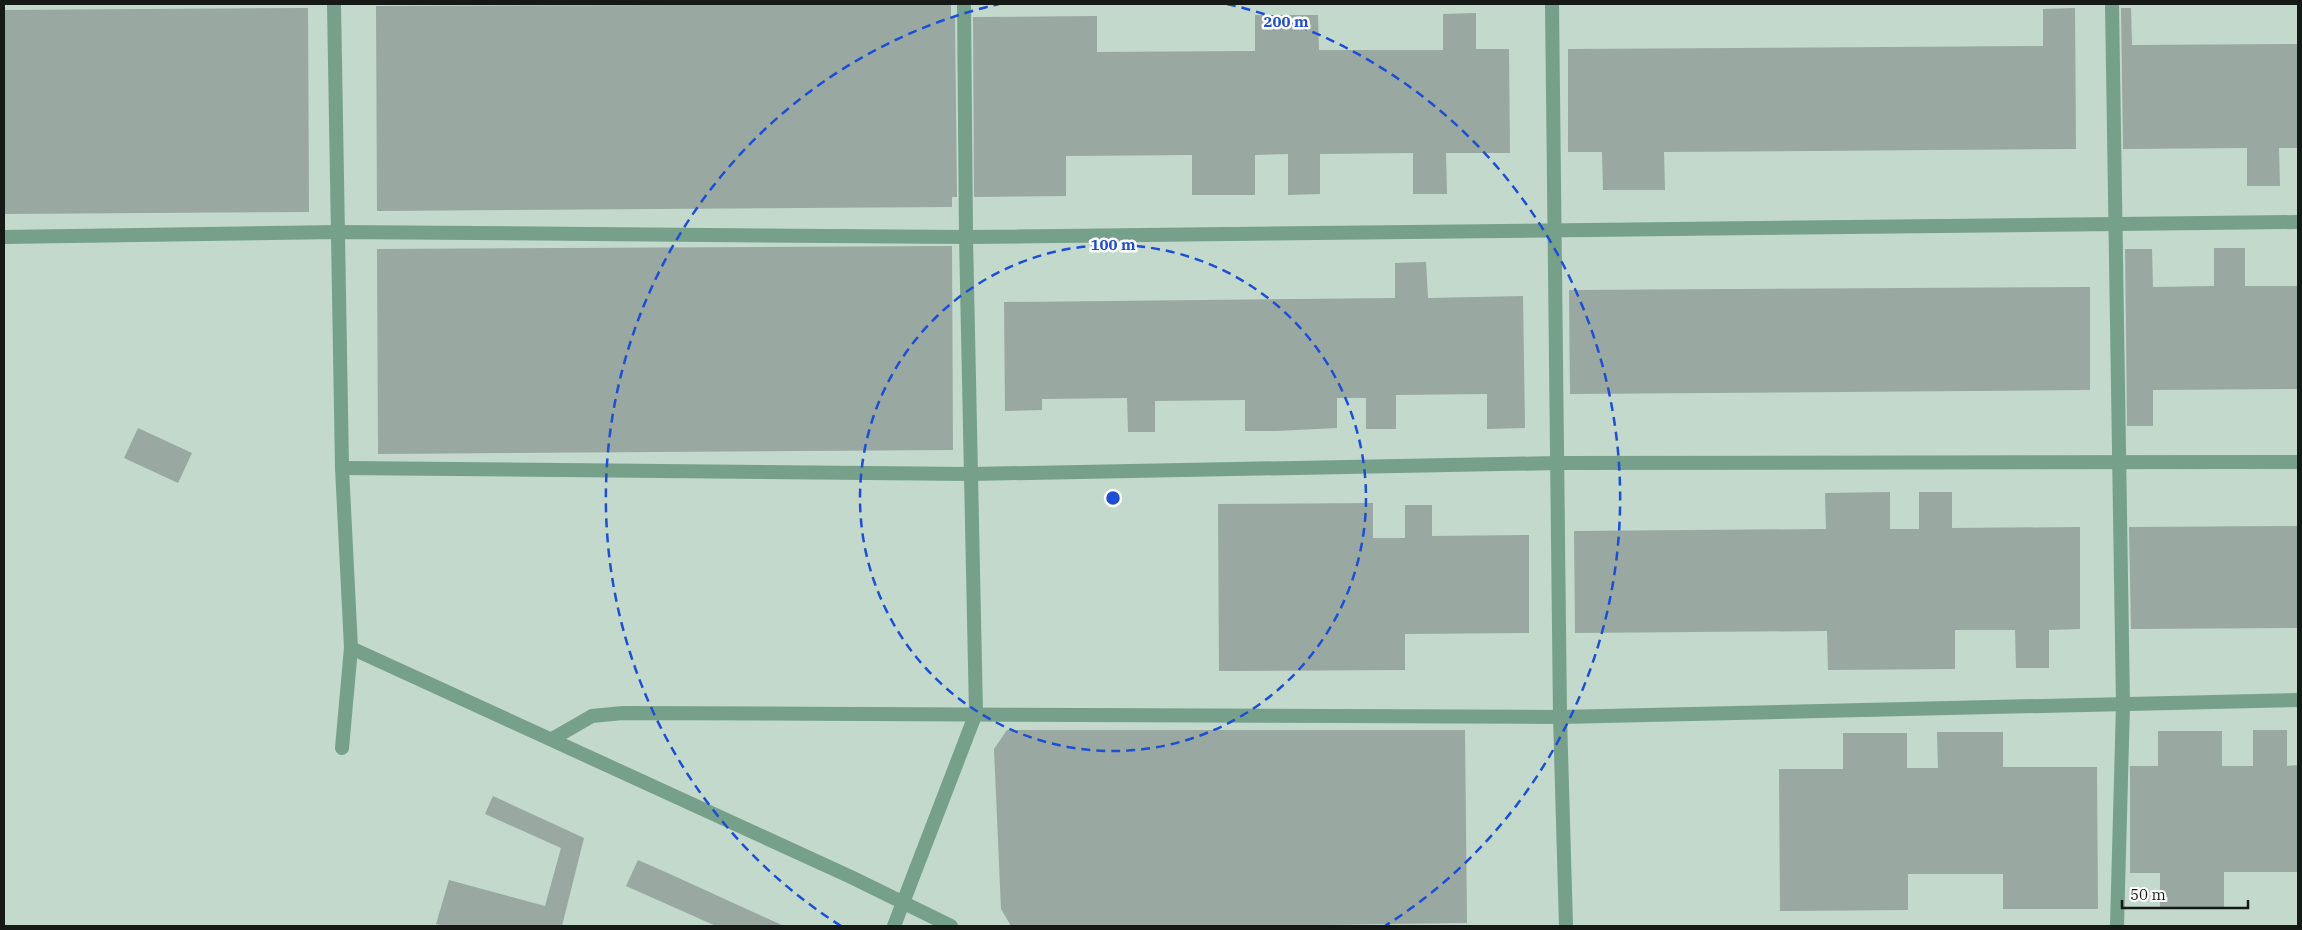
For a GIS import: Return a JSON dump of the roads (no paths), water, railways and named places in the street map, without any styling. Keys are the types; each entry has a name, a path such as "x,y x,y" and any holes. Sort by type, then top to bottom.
{"street":[{"path":"334,4 342,468 351,648 342,748"},
{"path":"894,926 976,713 966,237 964,4"},
{"path":"1552,4 1560,718 1566,926"},
{"path":"2112,4 2123,705 2117,926"},
{"path":"4,237 338,232 966,237 2298,222"},
{"path":"342,468 971,474 1558,463 2298,462"},
{"path":"351,648 552,739 951,926"},
{"path":"552,739 592,716 623,712 1560,718 2298,700"}]}
